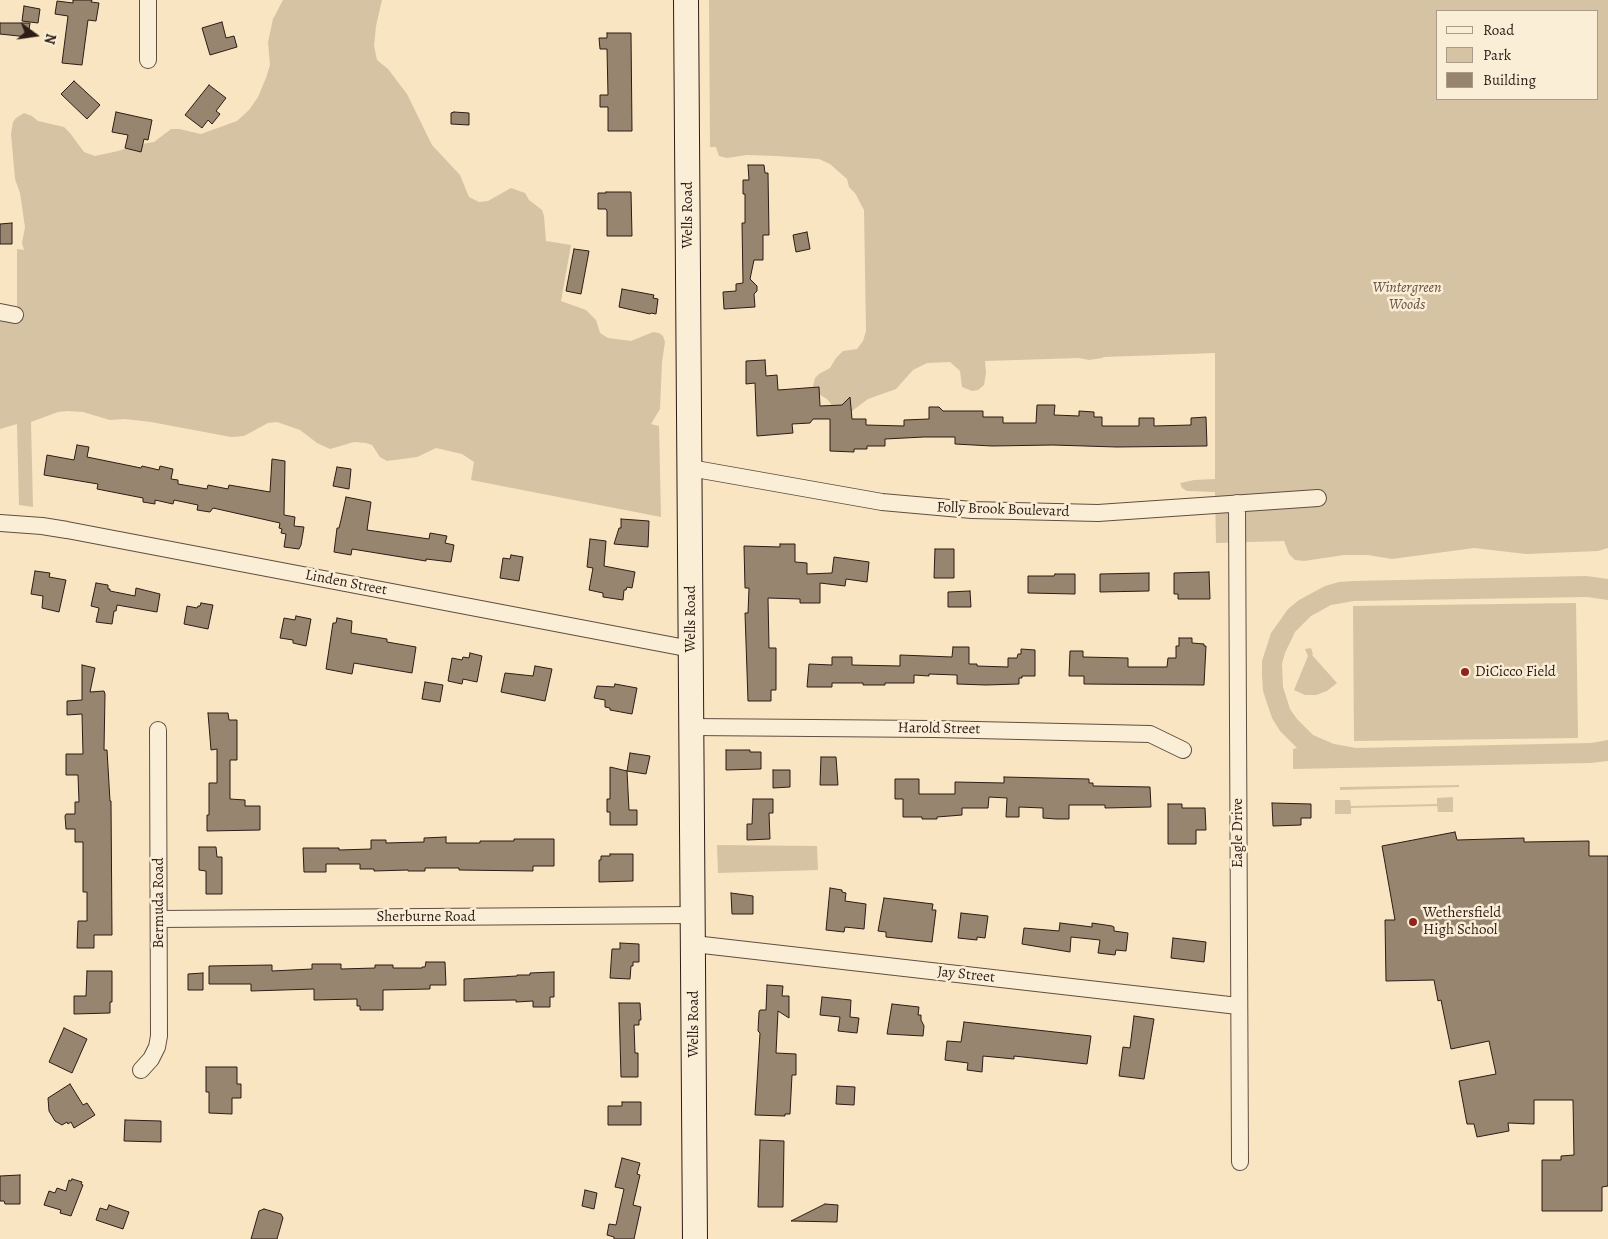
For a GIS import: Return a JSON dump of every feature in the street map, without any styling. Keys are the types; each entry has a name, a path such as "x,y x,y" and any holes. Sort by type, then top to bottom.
{"main road":[{"name":"Wells Road","path":"686,0 695,1239"}],"street":[{"path":"148,0 148,60"},
{"name":"Folly Brook Boulevard","path":"690,468 882,502 972,510 1098,513 1318,498"},
{"name":"Eagle Drive","path":"1237,503 1240,1162"},
{"name":"Linden Street","path":"0,523 66,530 692,649"},
{"name":"Harold Street","path":"692,728 943,729 1150,734 1182,750"},
{"name":"Bermuda Road","path":"141,1070 151,1059 157,1047 159,1036 158,730"},
{"name":"Sherburne Road","path":"159,919 693,916"},
{"name":"Jay Street","path":"694,944 1238,1006"}],"green space":[{"path":"283,0 382,0 374,46 377,60 388,69 407,94 432,145 460,175 469,197 479,202 488,201 511,188 525,193 529,200 542,210 546,241 571,245 561,301 586,310 596,320 600,333 608,338 631,341 653,332 663,336 665,342 662,362 660,409 651,424 659,426 661,517 471,480 474,462 462,454 436,448 417,457 387,461 380,457 372,445 354,442 330,449 317,443 300,430 277,422 268,423 244,436 231,437 151,422 125,419 110,420 83,412 67,411 58,412 31,422 33,507 19,505 17,424 0,429 0,306 17,307 17,249 24,250 22,243 25,227 20,193 15,179 11,134 13,122 24,113 38,121 64,127 84,152 95,156 154,142 171,129 201,134 237,121 249,110 258,97 266,78 270,65 268,42 273,19"},
{"name":"Wintergreen Woods","path":"709,0 1608,0 1608,548 1598,551 1526,554 1474,548 1392,559 1368,555 1344,555 1304,561 1295,560 1289,554 1284,541 1216,543 1215,492 1187,491 1182,488 1180,483 1215,479 1215,353 1104,357 1089,360 1079,358 985,361 984,385 978,390 972,391 962,387 960,371 950,362 927,363 913,370 896,389 868,399 852,411 837,412 827,399 815,392 813,386 815,378 830,368 843,351 857,349 863,341 866,331 864,210 855,193 849,187 847,179 830,164 819,159 747,155 727,158 719,156 716,147 710,147"},
{"path":"1586,576 1608,579 1608,600 1587,597 1354,601 1331,605 1311,616 1295,632 1282,664 1283,687 1290,709 1297,719 1313,735 1334,744 1356,748 1591,743 1608,740 1608,761 1590,763 1293,769 1293,749 1297,748 1280,731 1272,718 1263,691 1262,661 1271,633 1288,609 1299,600 1325,586 1339,582"},
{"name":"DiCicco Field","path":"1576,603 1578,738 1354,741 1353,606"},
{"path":"1311,648 1312,655 1337,683 1327,691 1316,695 1305,695 1294,690 1308,656 1305,649"},
{"path":"1459,785 1459,787 1340,790 1340,787"},
{"path":"1453,797 1453,812 1438,812 1437,806 1351,808 1351,814 1335,814 1335,800 1350,800 1351,806 1437,804 1437,798"},
{"path":"717,845 817,846 818,870 718,873"}],"building":[{"path":"73,0 92,0 91,2 99,3 96,21 88,20 82,65 62,63 68,16 55,14 57,1 73,3"},
{"path":"24,6 40,9 38,23 22,21"},
{"path":"222,22 226,38 234,36 237,47 210,55 202,28"},
{"path":"0,23 30,23 28,37 0,34"},
{"path":"607,33 631,33 632,131 608,131 608,107 600,107 600,95 608,95 607,49 600,49 599,38 607,38"},
{"path":"74,81 100,105 87,119 61,94"},
{"path":"209,85 226,98 216,111 220,114 212,124 208,120 202,128 185,115"},
{"path":"116,112 152,120 148,140 144,139 141,152 125,148 128,135 112,132"},
{"path":"451,113 469,113 469,125 451,124"},
{"path":"748,165 764,165 765,173 768,173 769,235 763,235 763,260 754,260 750,279 757,286 757,291 754,294 755,307 724,309 723,292 736,291 736,284 743,283 742,223 745,223 745,194 743,194 743,180 749,180"},
{"path":"631,192 632,236 607,236 607,211 606,209 598,209 598,193"},
{"path":"12,223 12,244 0,244 0,224"},
{"path":"807,232 810,249 796,252 793,235"},
{"path":"574,249 589,251 581,294 566,291"},
{"path":"622,289 654,295 653,298 658,299 656,314 619,307"},
{"path":"765,360 766,376 777,375 778,390 819,387 820,406 842,405 850,397 852,419 866,419 866,425 904,426 904,420 929,419 929,407 939,407 943,411 983,411 983,417 1003,417 1003,423 1036,423 1037,405 1055,405 1054,415 1079,416 1079,411 1094,412 1094,417 1102,417 1102,426 1139,426 1139,418 1154,418 1154,426 1191,425 1191,418 1206,417 1207,446 992,446 955,444 955,437 924,437 885,439 885,446 867,446 867,449 854,449 854,452 830,451 830,419 813,419 810,423 792,424 793,433 757,436 755,383 746,384 746,361"},
{"path":"77,445 89,447 87,457 141,468 142,466 159,470 160,466 173,469 171,479 178,480 178,484 207,489 208,485 228,489 229,485 270,492 272,459 285,461 284,515 295,517 294,526 304,527 301,545 299,549 284,547 286,534 281,533 280,523 213,508 210,512 197,510 198,505 174,500 173,504 155,500 155,504 143,502 143,498 97,489 98,484 44,475 47,455 74,460"},
{"path":"337,467 351,469 349,489 333,486"},
{"path":"346,497 371,502 367,530 429,539 430,533 447,536 445,543 454,545 451,562 426,559 426,561 352,549 351,555 334,552 337,528 339,528"},
{"path":"621,519 649,521 648,547 614,544 619,528 621,528"},
{"path":"590,539 606,541 604,566 635,572 632,588 627,587 624,590 623,600 603,597 603,593 589,590 593,568 587,567"},
{"path":"780,544 795,544 795,562 807,563 807,574 832,573 834,557 869,562 867,582 846,579 845,586 820,583 820,603 800,603 800,599 768,598 769,648 776,648 776,690 771,690 771,701 748,701 745,613 748,613 749,588 745,588 744,546 780,547"},
{"path":"935,549 954,549 954,578 934,578"},
{"path":"511,555 523,557 519,581 500,578 503,558 510,559"},
{"path":"35,571 50,573 49,577 66,580 59,612 42,608 43,596 31,594"},
{"path":"1209,572 1210,599 1178,599 1178,594 1174,594 1174,573"},
{"path":"1149,573 1149,591 1100,592 1100,574"},
{"path":"1055,574 1075,574 1075,594 1028,593 1028,576 1054,576"},
{"path":"96,583 108,585 110,591 135,596 136,588 160,594 157,612 117,605 112,624 96,622 99,608 91,606"},
{"path":"970,591 971,607 948,607 948,592"},
{"path":"201,603 213,605 208,629 184,624 187,606 197,608"},
{"path":"296,616 311,619 306,646 293,643 293,640 280,638 284,618 295,620"},
{"path":"337,618 352,621 351,633 387,639 387,642 416,647 412,673 354,663 352,674 326,669 333,623 336,623"},
{"path":"1179,638 1192,638 1192,643 1204,644 1206,646 1204,685 1084,684 1084,676 1069,676 1070,651 1083,651 1083,657 1128,658 1128,667 1167,667 1168,658 1176,658 1176,646 1179,646"},
{"path":"953,647 969,647 969,664 977,664 977,666 1008,667 1008,658 1017,658 1018,654 1021,654 1021,649 1035,650 1035,676 1022,676 1022,678 1019,678 1019,684 957,684 957,675 929,674 929,676 914,675 914,683 863,685 863,683 832,683 832,687 807,687 809,664 832,665 832,657 852,657 852,665 900,666 900,655 952,657"},
{"path":"470,653 482,656 477,682 463,679 462,684 448,681 452,658 462,660 463,657 469,658"},
{"path":"82,665 95,668 90,692 104,691 105,694 104,750 107,750 111,801 112,935 94,935 94,948 77,948 78,921 87,921 87,892 83,892 83,842 75,842 75,829 66,829 65,816 66,814 75,814 75,802 79,802 78,775 66,775 66,754 83,754 82,714 67,715 67,701 82,700"},
{"path":"535,666 552,669 545,701 501,692 505,673 533,676"},
{"path":"425,682 443,685 440,702 422,699"},
{"path":"615,684 637,688 632,714 610,710 610,708 605,707 605,700 594,698 597,686 614,687"},
{"path":"208,713 228,713 229,720 237,720 237,760 230,760 230,799 245,800 245,806 260,806 260,830 207,831 209,783 217,783 217,749 211,750"},
{"path":"726,750 761,752 761,769 726,770"},
{"path":"630,753 650,756 646,774 627,771"},
{"path":"821,757 836,757 838,785 820,785"},
{"path":"610,767 627,771 629,810 637,810 637,825 610,825 607,799 610,799"},
{"path":"773,770 790,770 790,787 773,788"},
{"path":"1004,777 1089,779 1089,783 1093,783 1093,786 1150,787 1151,807 1105,808 1105,805 1069,805 1069,819 1056,819 1043,818 1043,808 1019,807 1019,817 1006,817 1007,798 989,797 988,808 962,808 962,815 922,819 922,817 903,817 903,799 895,799 895,779 919,779 919,794 955,794 955,782 1004,783"},
{"path":"753,799 773,799 773,813 769,813 770,839 747,840 747,824 752,824"},
{"path":"1272,803 1311,804 1311,818 1301,818 1301,825 1273,826"},
{"path":"1168,804 1182,804 1182,808 1205,808 1206,830 1196,830 1196,844 1168,844"},
{"path":"1455,832 1457,840 1524,838 1524,842 1589,841 1589,856 1608,856 1608,1186 1602,1187 1602,1211 1542,1211 1542,1160 1561,1160 1561,1156 1574,1155 1573,1100 1534,1100 1534,1124 1508,1123 1509,1131 1477,1137 1474,1124 1467,1124 1459,1081 1496,1074 1489,1041 1451,1049 1441,1000 1438,1001 1434,980 1386,981 1385,920 1395,920 1382,846"},
{"path":"446,837 446,843 554,839 554,866 533,866 533,871 425,868 425,871 374,871 374,869 360,869 360,864 326,864 326,872 304,872 303,848 371,849 371,840 386,840 386,843 424,842 424,838"},
{"path":"199,847 216,847 217,857 222,857 222,894 206,894 206,871 199,870"},
{"path":"610,854 633,854 633,881 599,882 599,860 601,860 601,856 610,856"},
{"path":"830,888 842,890 842,892 846,893 845,901 866,904 864,929 845,927 844,932 826,930"},
{"path":"731,893 753,896 753,914 732,914"},
{"path":"884,898 933,904 932,910 936,910 932,942 886,937 886,932 878,931"},
{"path":"961,913 988,916 985,938 977,937 977,940 958,938"},
{"path":"1060,923 1092,927 1092,923 1112,926 1114,931 1128,933 1126,951 1116,950 1115,955 1098,953 1100,940 1071,937 1070,952 1022,944 1024,928 1059,931"},
{"path":"1173,938 1206,942 1204,962 1171,958"},
{"path":"620,943 639,944 639,962 633,962 630,979 610,978 612,949 620,949"},
{"path":"426,962 445,962 446,985 430,985 430,989 383,990 383,1010 360,1010 360,1006 357,1006 357,999 314,1000 314,989 251,991 251,984 209,984 209,966 272,965 272,971 312,969 312,964 341,964 341,969 375,968 375,965 393,965 393,968 422,968 425,967"},
{"path":"87,971 112,971 110,1013 74,1014 74,996 86,996"},
{"path":"554,972 554,997 550,997 550,1007 533,1007 533,1001 464,1001 464,979"},
{"path":"203,973 203,990 188,990 188,974"},
{"path":"767,985 783,986 782,996 789,996 789,1018 778,1011 776,1053 796,1054 796,1075 792,1075 790,1114 785,1114 785,1116 755,1115 760,1033 758,1031 759,1012 760,1010 766,1010"},
{"path":"822,997 851,1000 850,1017 859,1018 857,1033 838,1031 840,1017 820,1015"},
{"path":"619,1003 640,1003 641,1020 639,1020 639,1025 634,1025 635,1053 638,1053 638,1077 621,1077"},
{"path":"892,1004 919,1007 918,1015 921,1015 924,1026 923,1036 887,1034"},
{"path":"1134,1016 1154,1019 1144,1079 1119,1076 1123,1047 1130,1048"},
{"path":"964,1022 1091,1036 1087,1064 1014,1056 1014,1059 983,1056 982,1072 967,1070 968,1063 945,1060 947,1041 961,1042"},
{"path":"64,1028 87,1039 72,1073 49,1062"},
{"path":"206,1067 237,1067 237,1084 241,1084 241,1098 232,1098 232,1114 209,1113 209,1092 206,1092"},
{"path":"70,1084 83,1105 87,1103 95,1115 74,1128 71,1122 62,1125 55,1121 49,1111 48,1098"},
{"path":"837,1086 855,1087 854,1105 836,1104"},
{"path":"622,1102 641,1102 641,1125 608,1125 608,1106 622,1106"},
{"path":"125,1120 161,1121 161,1142 124,1141"},
{"path":"760,1140 784,1141 783,1207 758,1207"},
{"path":"622,1158 640,1163 637,1174 640,1175 633,1205 641,1207 634,1239 614,1239 614,1237 607,1235 609,1224 616,1225 624,1189 615,1187"},
{"path":"20,1175 20,1204 5,1204 4,1201 0,1201 0,1176"},
{"path":"72,1179 82,1182 81,1184 83,1185 71,1216 60,1213 61,1210 44,1205 49,1191 55,1193 57,1188 66,1191 69,1180 71,1181"},
{"path":"585,1190 597,1193 594,1209 582,1206"},
{"path":"825,1204 838,1205 837,1222 791,1221"},
{"path":"109,1205 129,1212 123,1229 96,1220 100,1208 107,1210"},
{"path":"264,1209 281,1214 283,1218 277,1239 251,1239 259,1211"}],"place":[{"name":"DiCicco Field","path":"1465,672"},
{"name":"Wethersfield High School","path":"1413,922"}]}
